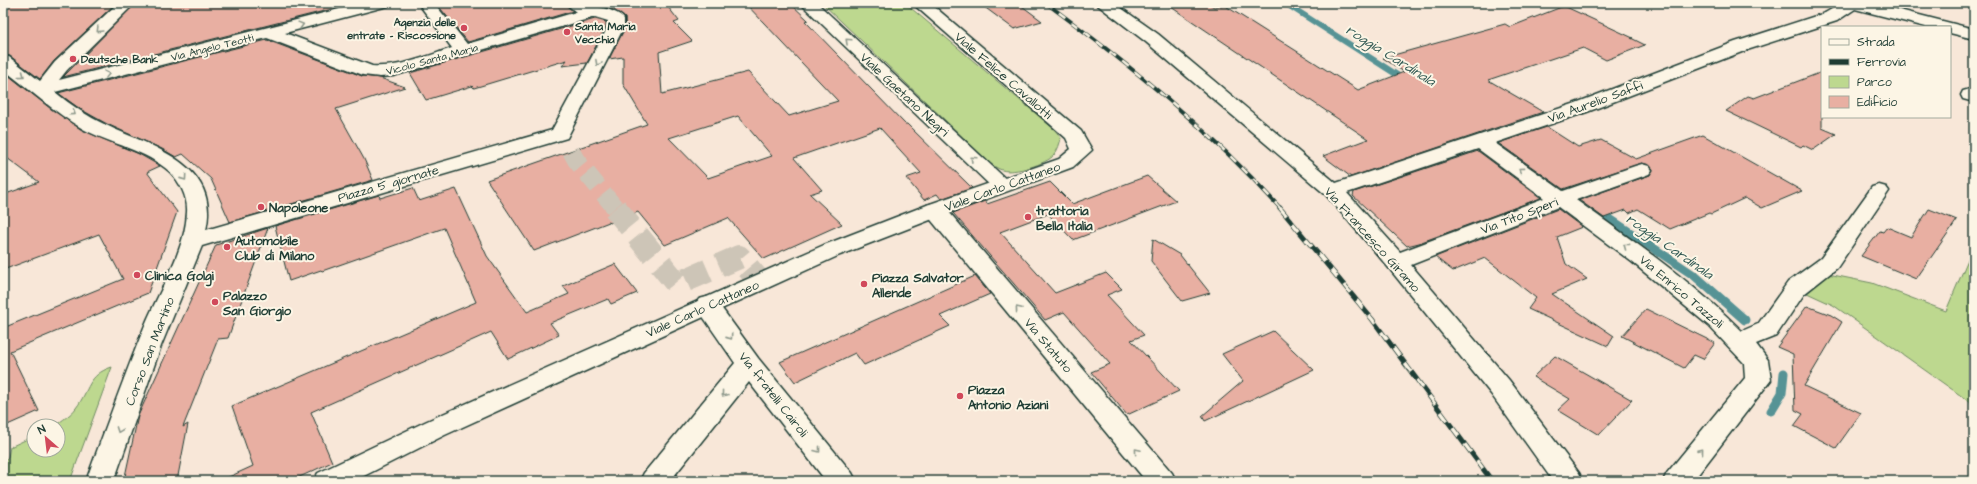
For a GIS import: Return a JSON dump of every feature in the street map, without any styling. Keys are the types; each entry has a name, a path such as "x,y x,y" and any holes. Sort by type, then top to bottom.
{"street":[{"path":"42,90 61,66 127,3"},
{"name":"Via Angelo Teotti","path":"42,90 270,33 382,3"},
{"path":"426,3 463,51"},
{"path":"573,3 577,8 595,12"},
{"name":"Viale Gaetano Negri","path":"808,3 1002,186"},
{"name":"Viale Felice Cavallotti","path":"920,3 1074,135 1082,150"},
{"name":"Via Francesco Giramo","path":"1103,3 1152,38 1333,191 1396,262 1500,387 1569,481"},
{"path":"1853,3 1942,26"},
{"name":"Via Aurelio Saffi","path":"1333,191 1580,108 1741,46 1831,17 1853,3"},
{"name":"Vicolo Santa Maria","path":"270,33 369,71 380,72 393,71 595,12"},
{"name":"Piazza 5 giornate","path":"193,241 560,134 616,27 616,19 612,16 595,12"},
{"path":"1951,28 1974,34"},
{"name":"Corso San Martino","path":"3,61 42,90 50,98 91,125 162,158 176,167 194,193 199,213 193,241 167,302 100,481"},
{"name":"Via Enrico Tazzoli","path":"1480,141 1640,256 1717,320 1740,341 1756,360 1758,380 1677,481"},
{"name":"Viale Carlo Cattaneo","path":"328,481 436,428 707,304 832,250 935,210 1066,163 1082,150"},
{"name":"Via Tito Speri","path":"1396,262 1560,199 1642,170"},
{"path":"1740,341 1767,330 1796,288 1829,263 1879,191"},
{"name":"Via Statuto","path":"935,210 1162,481"},
{"name":"Via fratelli Cairoli","path":"707,304 749,364 842,481"},
{"path":"654,481 749,364"}],"green space":[{"path":"822,3 905,3 1055,130 1061,138 1054,155 1037,165 1014,171 1001,170 995,167"},
{"path":"1969,257 1974,258 1974,405 1833,305 1807,293 1828,274 1872,283 1946,311"},
{"path":"112,367 70,481 3,481 3,465 8,457 10,447 26,440 26,458 66,458 65,418 74,411 93,379 104,370"}],"building":[{"path":"3,3 116,3 54,61 40,79 10,56 3,55"},
{"path":"136,3 343,3 344,6 63,77"},
{"path":"436,3 564,3 573,11 468,42"},
{"path":"585,3 665,3 679,21 674,23 692,41 659,52 662,94 748,72 789,116 838,101 745,3 790,3 808,20 805,21 905,124 907,124 972,188 941,199 937,194 924,200 906,178 921,173 880,128 794,158 822,190 810,194 842,224 764,259 728,218 665,245 638,212 534,251 487,180 647,124 623,84 623,57 609,59 625,28 625,18 614,10","holes":["738,116 772,156 708,178 669,138"]},
{"path":"979,3 1018,3 1042,21 1014,29"},
{"path":"1165,3 1207,3 1214,7 1224,5 1358,90 1404,72 1383,58 1505,24 1510,27 1564,6 1645,45 1606,60 1583,48 1488,80 1543,112 1351,177 1323,156 1368,139"},
{"path":"595,19 606,22 606,27 587,63 562,66 567,60 474,88 472,86 426,100 410,73"},
{"path":"267,40 362,76 380,78 405,87 336,109 364,159 373,180 230,222 211,179 183,154 176,157 107,124 80,109 58,93"},
{"path":"3,71 51,109 82,130 139,154 160,166 147,172 177,212 148,293 10,351 39,411 3,427 3,328 123,279 99,234 3,270 3,195 39,182 3,155"},
{"path":"1821,72 1822,128 1836,134 1813,150 1803,145 1801,147 1726,111 1748,96 1754,98"},
{"path":"1547,127 1578,147 1601,140 1636,159 1703,135 1802,191 1762,208 1745,198 1711,214 1709,213 1670,229 1638,209 1629,213 1626,210 1604,218 1579,200 1650,175 1653,169 1649,165 1642,163 1563,189 1498,143"},
{"path":"1478,151 1541,198 1419,243 1407,246 1353,196 1354,192"},
{"path":"1147,176 1176,201 1073,240 1048,214 1000,232 1055,293 1106,273 1122,289 1107,295 1144,335 1131,340 1179,391 1127,415 1091,372 1110,364 1064,312 1045,320 953,213 985,201 987,204 1050,182 1072,204"},
{"path":"413,188 419,201 456,189 487,256 527,312 569,294 563,286 615,264 637,293 611,304 608,299 550,323 559,335 508,359 491,332 311,412 332,462 291,481 220,481 253,466 232,406 476,302 444,228 322,271 321,270 289,281 275,226 379,195 380,198"},
{"path":"1558,209 1582,227 1557,237 1566,264 1587,279 1552,294 1614,336 1608,346 1528,309 1536,298 1485,258 1453,271 1435,257"},
{"path":"1929,209 1957,220 1916,279 1861,256 1880,231 1883,232 1887,227 1911,237"},
{"path":"268,228 228,338 218,339 183,427 188,424 177,481 124,481 138,416 216,245"},
{"path":"1153,239 1180,255 1210,293 1182,301 1151,261"},
{"path":"975,276 990,294 940,316 950,326 864,365 855,353 795,382 780,362"},
{"path":"1807,306 1831,315 1842,322 1804,386 1861,413 1836,448 1794,426 1803,414 1795,410 1793,354 1777,347"},
{"path":"1646,309 1715,343 1703,359 1694,355 1684,368 1622,336"},
{"path":"1273,331 1314,370 1205,421 1202,416 1243,381 1222,354"},
{"path":"1555,356 1632,400 1599,435 1558,410 1570,399 1533,377"}],"waterway":[{"name":"roggia Cardinala","path":"1285,3 1405,80"},
{"name":"roggia Cardinala","path":"1598,211 1695,276 1745,320"},
{"name":"roggia Cardinala","path":"1771,411 1782,393 1784,373"}],"tunnel":[{"path":"571,151 576,160 616,209"},
{"path":"615,208 677,284 739,257 761,283"}],"railway":[{"path":"1046,3 1108,50 1169,100 1227,153 1281,209"},
{"path":"1280,208 1372,319 1492,481"}],"place":[{"name":"Agenzia delle entrate - Riscossione","path":"464,28"},
{"name":"Santa Maria Vecchia","path":"567,32"},
{"name":"Deutsche Bank","path":"73,59"},
{"name":"Napoleone","path":"261,207"},
{"name":"trattoria Bella Italia","path":"1028,217"},
{"name":"Automobile Club di Milano","path":"227,247"},
{"name":"Clinica Golgi","path":"137,275"},
{"name":"Piazza Salvator Allende","path":"864,284"},
{"name":"Palazzo San Giorgio","path":"215,302"},
{"name":"Piazza Antonio Aziani","path":"960,396"}]}
